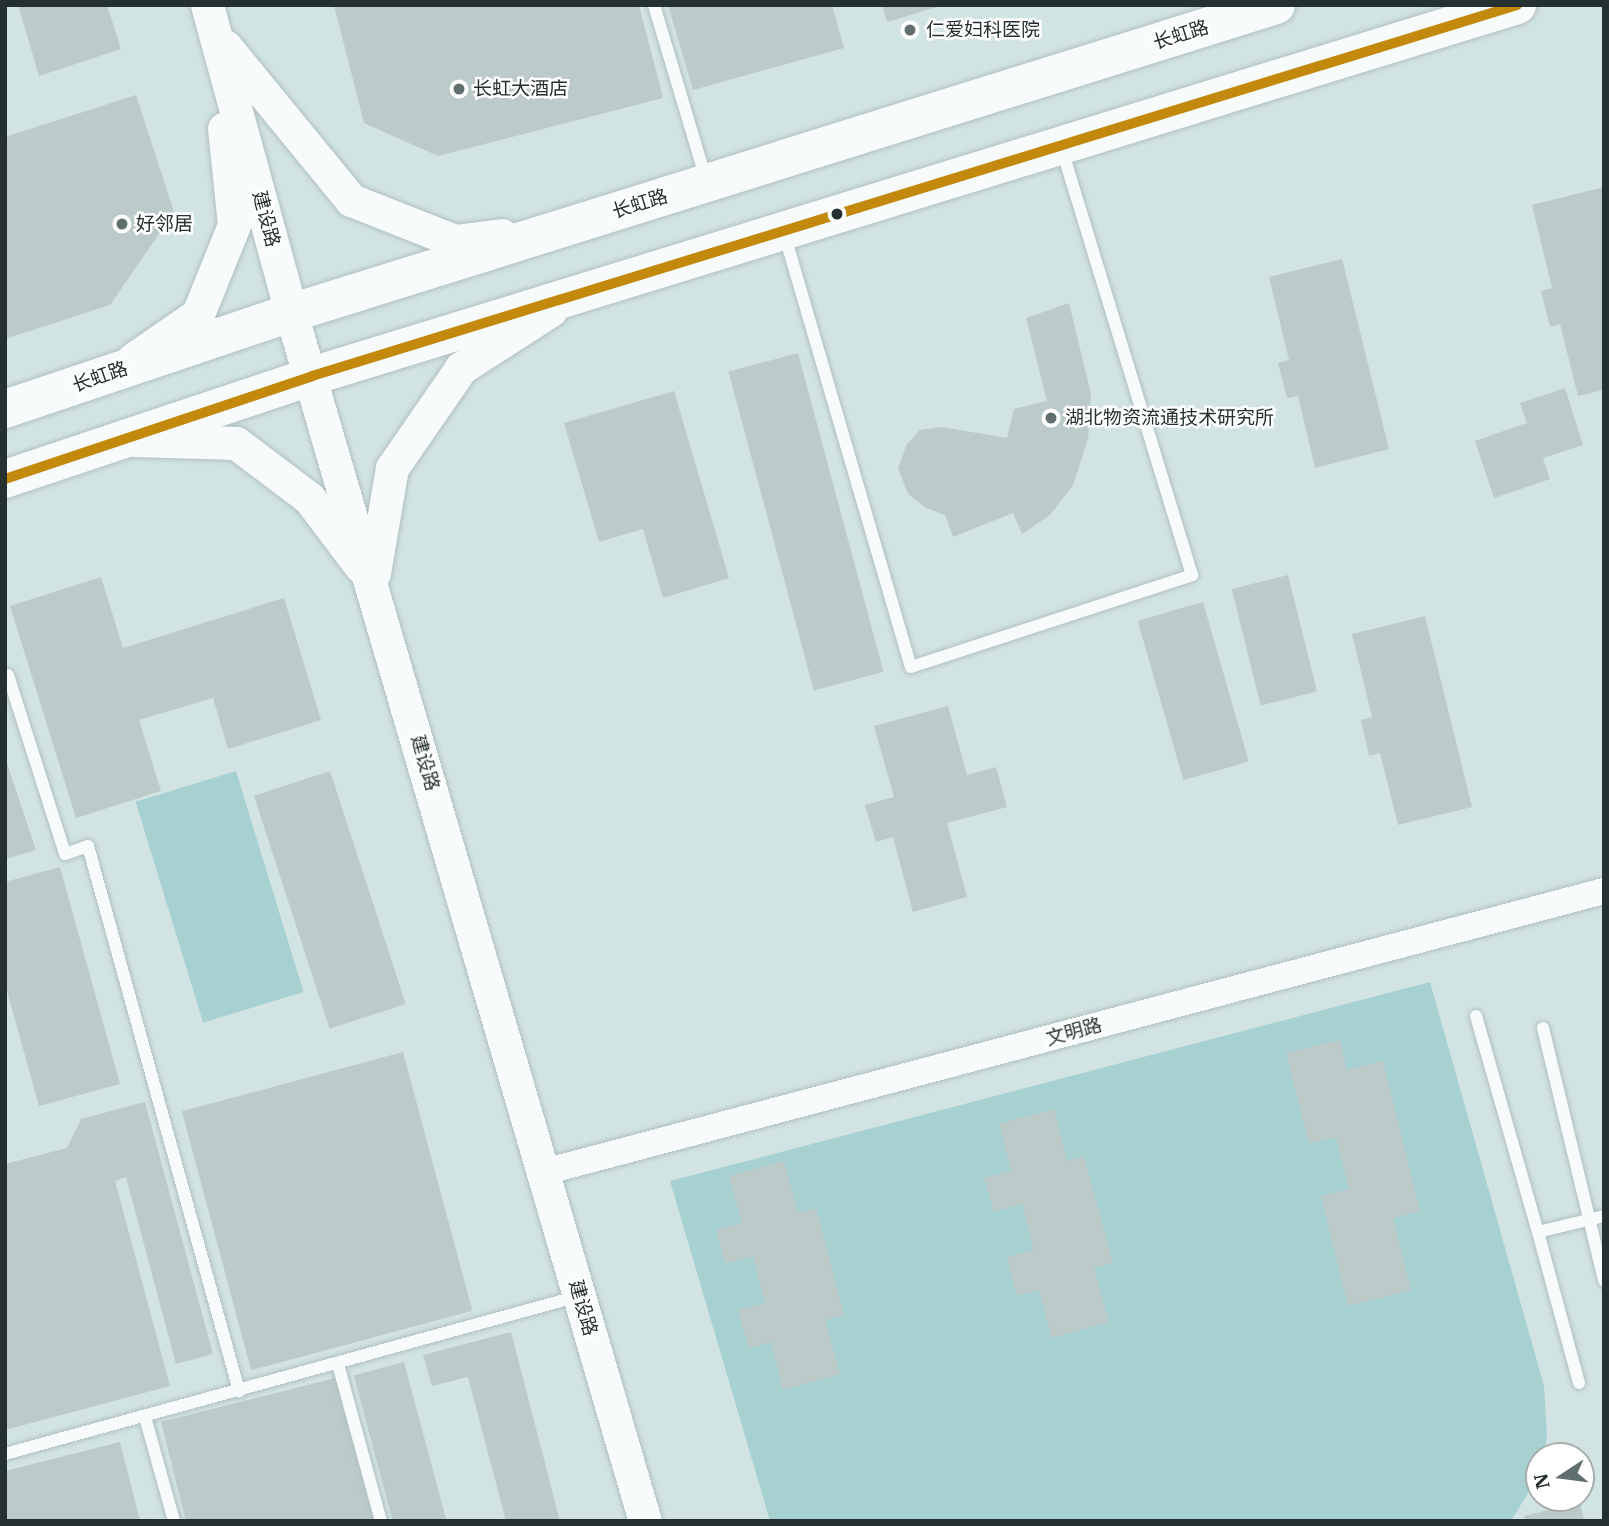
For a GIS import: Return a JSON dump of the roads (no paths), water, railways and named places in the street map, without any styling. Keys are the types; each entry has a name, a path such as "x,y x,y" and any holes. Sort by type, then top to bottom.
{"highway":[{"name":"长虹路","path":"5,409 292,313 1276,5"},
{"path":"5,478 312,376 1517,5"}],"street":[{"path":"211,19 351,200 455,241 567,227"},
{"path":"116,372 198,314 234,225 211,19"},
{"name":"建设路","path":"211,19 292,313 645,1521"},
{"path":"372,582 393,468 461,368 572,296"},
{"path":"122,440 236,443 309,498 372,582"},
{"name":"文明路","path":"544,1172 1604,891"}],"lane":[{"path":"654,5 707,183"},
{"path":"784,231 911,667 1192,575 1061,146"},
{"path":"8,674 65,853 88,846 239,1391"},
{"path":"1476,1016 1579,1383"},
{"path":"1543,1028 1604,1281"},
{"path":"1538,1232 1604,1216"},
{"path":"5,1454 580,1296"},
{"path":"338,1364 381,1521"},
{"path":"145,1417 174,1521"}],"place":[{"name":"仁爱妇科医院","path":"910,30"},
{"name":"长虹大酒店","path":"459,89"},
{"name":"好邻居","path":"122,224"},
{"name":"湖北物资流通技术研究所","path":"1051,418"}]}
